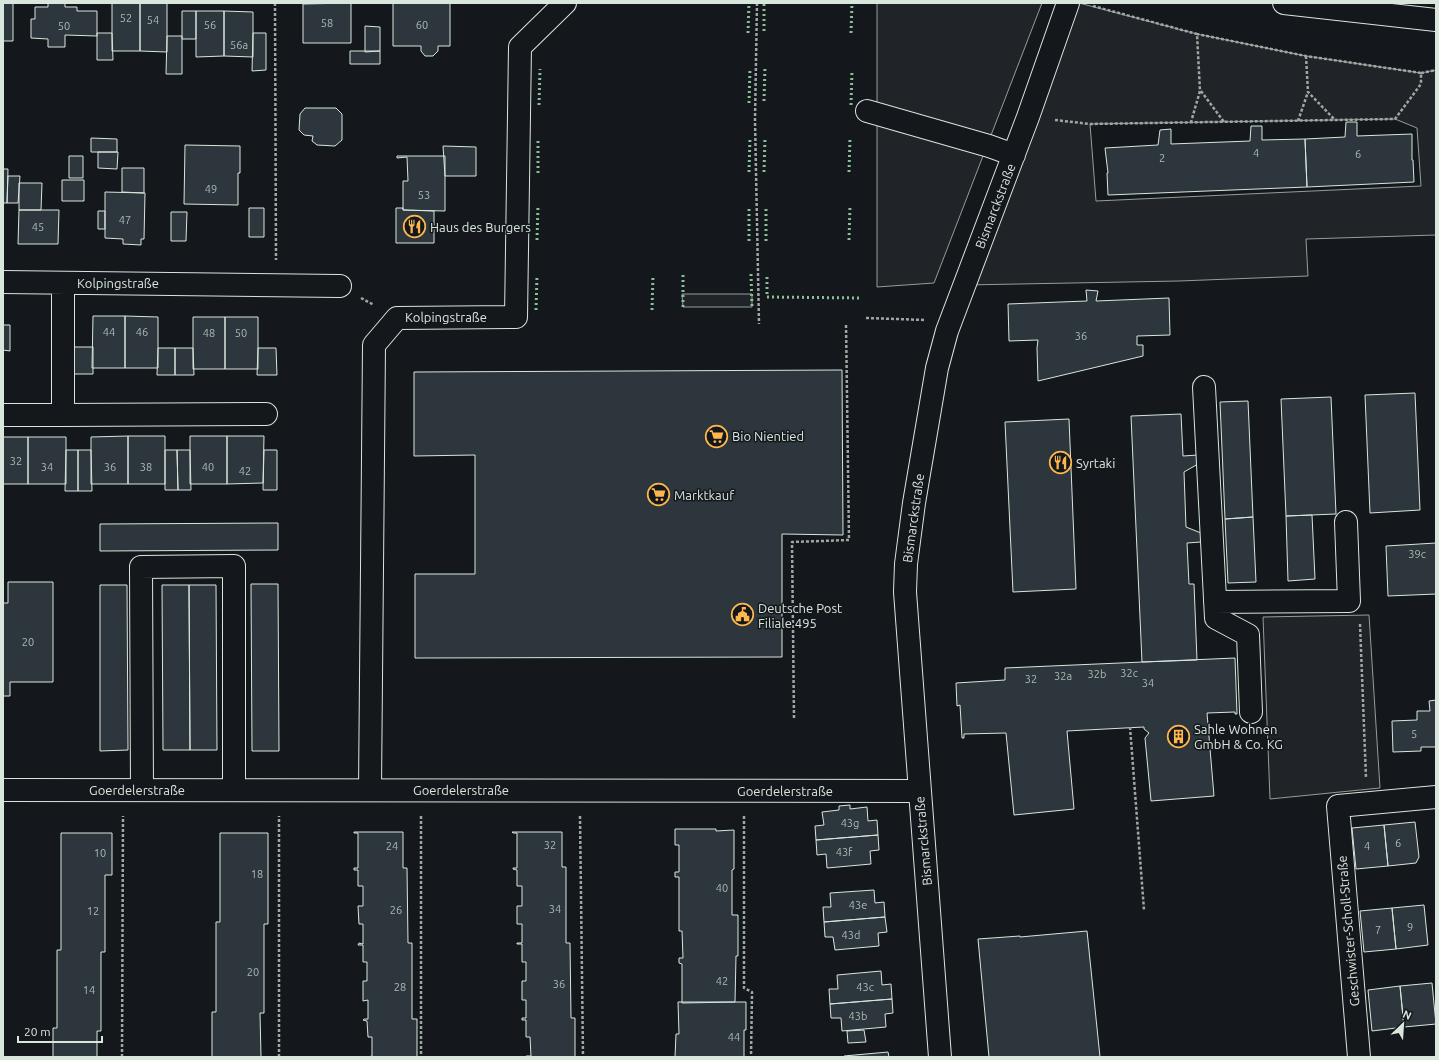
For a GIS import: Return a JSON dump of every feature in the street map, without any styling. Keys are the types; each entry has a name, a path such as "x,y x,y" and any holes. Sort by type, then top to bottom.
{"street":[{"name":"Kolpingstraße","path":"397,318 516,317 520,47 565,3"},
{"name":"Bismarckstraße","path":"940,1057 905,592 906,564 914,503 937,368 947,331 1014,155 1068,3"},
{"path":"1284,3 1436,20"},
{"path":"867,111 1014,155"},
{"name":"Kolpingstraße","path":"3,282 276,284 340,286"},
{"path":"63,283 63,415"},
{"path":"370,790 374,345 397,318"},
{"path":"1204,387 1216,618 1248,635 1251,712"},
{"path":"3,415 266,414"},
{"path":"1215,602 1349,601 1346,522"},
{"path":"133,790 141,567 234,566 234,790"},
{"name":"Goerdelerstraße","path":"3,790 919,791"},
{"path":"1367,803 1436,797"},
{"name":"Geschwister-Scholl-Straße","path":"1359,1057 1338,806 1367,803"}],"path":[{"path":"276,3 276,284"},
{"path":"757,3 755,120 759,324"},
{"path":"1092,6 1197,34 1306,56 1422,73 1436,70"},
{"path":"1191,122 1200,91 1197,34"},
{"path":"1298,121 1308,92 1306,56"},
{"path":"1028,117 1090,124 1395,119 1421,84 1422,73"},
{"path":"1200,91 1224,122"},
{"path":"1308,92 1335,120"},
{"name":"Kolpingstraße","path":"340,286 397,318"},
{"path":"866,318 925,320"},
{"path":"794,718 792,542 849,540 846,323"},
{"path":"1349,601 1359,601 1367,803"},
{"path":"1130,727 1144,910"},
{"path":"122,1057 133,790"},
{"path":"278,1057 279,790"},
{"path":"421,790 421,1057"},
{"path":"580,791 583,1057"},
{"path":"744,791 744,988 752,992 751,1057"}],"shaded area":[{"path":"877,3 1042,3 934,283 877,287"},
{"path":"1068,3 1079,3 1197,34 1306,56 1421,73 1436,70 1436,235 1306,239 1308,276 1179,281 965,285","holes":["1395,119 1417,128 1421,186 1096,201 1090,124"]},
{"path":"682,294 752,294 752,307 683,307"},
{"path":"1369,615 1380,788 1270,799 1263,617"}],"building":[{"path":"3,3 13,3 13,41 3,41"},
{"path":"48,3 65,3 65,7 77,7 77,11 97,11 97,36 65,35 65,47 48,47 48,39 31,38 31,19 35,19 35,7 48,7"},
{"path":"112,3 140,3 140,51 112,51"},
{"path":"140,3 167,3 167,52 140,51"},
{"path":"351,3 351,43 303,43 303,4"},
{"path":"393,3 450,3 450,46 438,46 438,51 433,56 425,56 421,51 421,46 393,46"},
{"path":"182,11 196,11 196,39 182,39"},
{"path":"196,11 224,11 224,56 196,57"},
{"path":"224,11 253,12 253,57 224,56"},
{"path":"365,26 380,27 380,51 365,52"},
{"path":"97,33 112,33 113,60 97,60"},
{"path":"253,33 266,33 266,70 252,71"},
{"path":"167,36 182,36 182,74 166,74"},
{"path":"350,51 380,51 380,64 350,64"},
{"path":"305,108 336,108 342,114 342,140 335,146 317,145 312,141 313,136 304,135 299,130 300,114"},
{"path":"1346,122 1357,122 1357,136 1412,134 1414,182 1307,187 1305,139 1345,137"},
{"path":"1251,126 1262,126 1262,140 1305,139 1307,187 1108,195 1108,173 1105,148 1158,145 1160,130 1171,129 1171,144 1250,141"},
{"path":"91,138 117,139 117,152 91,152"},
{"path":"185,145 240,146 238,205 184,204"},
{"path":"443,146 476,147 476,176 445,176"},
{"path":"98,152 118,152 117,169 98,168"},
{"path":"69,156 83,156 83,178 69,178"},
{"path":"397,156 445,156 445,211 403,210 403,181 408,181 407,157 397,158"},
{"path":"122,168 144,168 144,193 122,192"},
{"path":"3,169 8,169 7,203 3,203"},
{"path":"8,176 20,176 18,203 7,203"},
{"path":"62,180 84,180 84,201 62,201"},
{"path":"19,183 42,183 41,210 19,210"},
{"path":"105,192 145,193 144,239 141,239 141,245 123,244 123,239 105,238"},
{"path":"249,208 264,208 264,237 249,237"},
{"name":"Haus des Burgers","path":"396,208 403,208 403,210 434,211 434,243 396,243"},
{"path":"19,210 59,210 58,244 18,244"},
{"path":"98,211 105,211 105,229 98,229"},
{"path":"171,212 187,212 186,241 171,241"},
{"path":"1086,290 1098,291 1096,301 1169,298 1170,335 1137,336 1137,345 1143,345 1143,356 1038,381 1038,340 1009,341 1008,304 1087,301"},
{"path":"93,316 125,316 125,368 92,368"},
{"path":"125,316 158,317 158,368 125,368"},
{"path":"193,317 225,317 225,369 193,369"},
{"path":"225,317 258,317 258,369 225,369"},
{"path":"3,325 10,325 10,351 3,350"},
{"path":"74,347 93,347 93,374 74,374"},
{"path":"158,348 175,348 175,375 157,375"},
{"path":"175,348 193,348 194,375 175,375"},
{"path":"258,348 276,348 277,375 257,375"},
{"name":"Marktkauf","path":"842,370 843,535 782,534 782,657 415,658 415,574 475,574 475,455 414,456 414,372"},
{"path":"1415,393 1420,510 1370,513 1365,395"},
{"path":"1331,397 1336,514 1286,516 1281,399"},
{"path":"1248,401 1253,517 1225,519 1220,402"},
{"path":"1181,414 1183,456 1198,455 1198,464 1184,472 1186,527 1201,533 1201,542 1187,543 1189,584 1194,584 1197,660 1142,662 1131,416"},
{"path":"1069,419 1076,589 1013,592 1005,422"},
{"path":"128,436 165,436 165,484 128,484"},
{"path":"128,436 128,484 91,484 91,437"},
{"path":"190,436 227,436 227,484 190,484"},
{"path":"227,436 264,436 263,483 227,484"},
{"path":"3,437 28,437 28,484 3,484"},
{"path":"28,437 66,437 66,484 28,484"},
{"path":"66,450 78,450 78,491 65,491"},
{"path":"78,450 91,450 92,491 78,491"},
{"path":"165,450 177,450 178,490 165,490"},
{"path":"177,450 190,450 191,490 178,490"},
{"path":"264,450 277,450 277,490 263,490"},
{"path":"1312,515 1315,579 1288,581 1286,516"},
{"path":"1253,517 1256,582 1228,583 1225,519"},
{"path":"278,523 278,550 100,551 100,524"},
{"path":"1436,543 1436,594 1388,596 1386,546"},
{"path":"8,582 53,582 53,682 10,682 10,696 3,696 3,603 8,603"},
{"path":"251,584 278,584 279,751 252,751"},
{"path":"100,585 127,585 128,750 100,751"},
{"path":"162,585 189,585 190,750 163,750"},
{"path":"189,585 216,585 217,750 190,750"},
{"name":"Sahle Wohnen GmbH & Co. KG","path":"1235,658 1237,714 1235,714 1235,712 1207,713 1214,796 1151,801 1145,738 1149,733 1144,729 1144,727 1067,731 1074,809 1014,815 1006,733 964,734 964,738 962,738 960,705 957,706 956,683 1005,680 1005,668"},
{"path":"1436,700 1436,747 1421,747 1421,751 1393,752 1392,721 1417,720 1417,711 1430,711 1429,701"},
{"path":"850,805 850,809 867,807 868,821 877,820 878,835 816,840 815,826 824,825 822,812 839,810 839,806"},
{"path":"1415,822 1419,857 1416,863 1388,866 1384,825"},
{"path":"1384,825 1388,866 1356,869 1352,828"},
{"path":"675,829 716,829 716,831 734,830 732,915 738,915 738,956 736,956 735,1002 682,1003 682,964 679,963 679,958 683,958 682,931 679,931 679,877 675,877 675,872 679,872 679,845 675,845"},
{"path":"354,832 403,832 403,868 407,868 408,943 412,943 412,1019 417,1019 417,1057 368,1057 372,1056 372,1037 368,1037 367,1021 363,1020 368,1019 368,1000 363,1001 363,981 367,981 367,962 363,962 363,945 358,945 359,943 363,944 363,924 359,924 358,906 363,906 363,886 358,886 358,870 354,870 354,868 358,868 358,833"},
{"path":"512,832 562,832 562,867 566,867 566,943 570,943 571,1018 575,1018 575,1057 526,1057 531,1056 530,1037 526,1037 526,1020 522,1020 522,1018 526,1018 526,1000 522,1000 522,981 526,981 526,962 522,962 522,944 517,944 522,943 522,924 517,924 517,906 522,906 522,886 517,886 517,870 513,869 517,868 517,833"},
{"path":"61,833 112,833 112,875 105,875 105,952 101,952 101,1031 97,1031 97,1057 53,1057 53,1028 57,1028 57,950 61,950"},
{"path":"220,833 268,833 268,924 264,924 264,1013 260,1013 261,1057 212,1057 212,1012 216,1012 216,922 220,922"},
{"path":"878,835 879,850 870,851 871,864 827,868 826,854 817,855 816,840"},
{"path":"874,890 875,903 884,902 885,917 824,922 823,907 831,907 830,893"},
{"path":"1424,905 1428,945 1396,949 1392,908"},
{"path":"1392,908 1396,949 1364,952 1360,911"},
{"path":"885,917 887,932 878,933 879,946 835,950 833,937 825,937 824,922"},
{"path":"1087,931 1100,1057 989,1057 978,939"},
{"path":"881,971 882,985 891,984 892,999 830,1004 829,989 838,989 837,975"},
{"path":"1432,983 1436,1024 1404,1027 1400,986"},
{"path":"1400,986 1404,1027 1372,1031 1368,990"},
{"path":"892,999 893,1013 885,1014 886,1027 842,1031 841,1018 831,1018 830,1004"},
{"path":"678,1002 746,1002 744,1057 675,1057 676,1034 679,1034"},
{"path":"864,1030 866,1042 848,1043 847,1031"},
{"path":"888,1052 889,1057 844,1057 844,1056"}],"hedge":[{"path":"748,33 749,3"},
{"path":"764,3 764,31"},
{"path":"851,33 852,3"},
{"path":"764,101 765,66"},
{"path":"749,103 750,68"},
{"path":"539,105 540,69"},
{"path":"851,105 852,70"},
{"path":"749,172 750,137"},
{"path":"764,172 765,137"},
{"path":"849,172 850,137"},
{"path":"538,138 538,173"},
{"path":"537,240 538,205"},
{"path":"849,240 850,205"},
{"path":"749,206 749,241"},
{"path":"766,206 766,241"},
{"path":"683,273 683,307"},
{"path":"751,274 752,307"},
{"path":"652,310 653,275"},
{"path":"536,310 537,276"},
{"path":"767,277 767,297 861,298"}],"place":[{"name":"Haus des Burgers","path":"415,227"},
{"name":"Bio Nientied","path":"716,436"},
{"name":"Syrtaki","path":"1061,463"},
{"name":"Marktkauf","path":"659,495"},
{"name":"Deutsche Post Filiale 495","path":"743,615"},
{"name":"Sahle Wohnen GmbH & Co. KG","path":"1178,736"}]}
